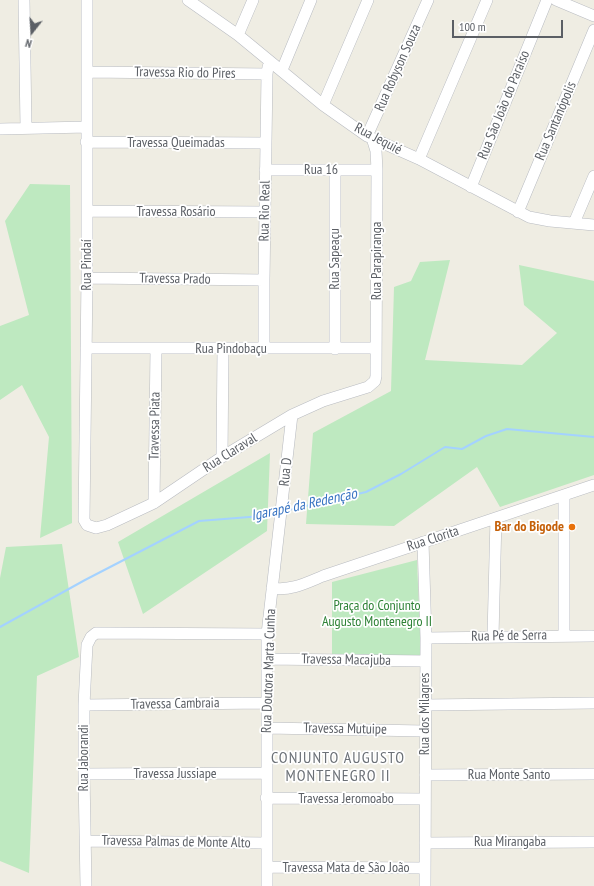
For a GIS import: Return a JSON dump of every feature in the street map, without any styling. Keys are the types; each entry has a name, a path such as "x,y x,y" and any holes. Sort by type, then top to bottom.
{"street":[{"path":"24,0 26,127"},
{"name":"Rua Pindaí","path":"86,0 87,278 84,520 87,525 91,527"},
{"path":"238,35 253,0"},
{"path":"282,70 311,0"},
{"path":"323,105 368,0"},
{"name":"Rua Robyson Souza","path":"370,137 428,0"},
{"path":"418,159 487,0"},
{"name":"Rua São João do Paraíso","path":"471,187 548,0"},
{"path":"556,0 594,16"},
{"name":"Rua Jequié","path":"192,1 268,58 323,105 370,137 418,159 529,217 550,221 594,225"},
{"name":"Rua Santanópolis","path":"518,212 594,30"},
{"path":"267,74 268,58"},
{"name":"Travessa Rio do Pires","path":"87,72 267,74"},
{"name":"Rua Rio Real","path":"264,349 264,212 267,74"},
{"path":"0,129 26,127 86,127"},
{"name":"Rua Parapiranga","path":"370,137 376,152 377,170 376,376 373,384"},
{"name":"Travessa Queimadas","path":"86,142 266,143"},
{"name":"Rua 16","path":"265,170 377,170"},
{"name":"Rua Sapeaçu","path":"334,349 335,170"},
{"path":"574,223 594,176"},
{"name":"Travessa Rosário","path":"87,211 264,212"},
{"name":"Travessa Prado","path":"87,278 264,280"},
{"name":"Rua Pindobaçu","path":"86,348 376,348"},
{"name":"Travessa Piata","path":"154,504 156,349"},
{"path":"222,457 223,349"},
{"name":"Rua Claraval","path":"91,527 96,528 107,525 154,504 222,457 292,415 323,401 373,384"},
{"name":"Rua D","path":"279,529 292,415"},
{"name":"Rua Clorita","path":"272,588 286,589 302,585 323,576 594,485"},
{"path":"564,496 564,635"},
{"path":"493,636 496,518"},
{"name":"Rua Doutora Marta Cunha","path":"267,886 267,634 279,529"},
{"name":"Rua dos Milagres","path":"423,542 426,638 424,731 425,886"},
{"name":"Rua Jaborandi","path":"86,886 84,705 87,645 91,637 96,633 267,634"},
{"name":"Rua Pé de Serra","path":"426,638 564,635 592,636"},
{"name":"Travessa Macajuba","path":"267,659 425,661"},
{"name":"Travessa Cambraia","path":"84,705 266,703"},
{"path":"425,706 594,703"},
{"name":"Travessa Mutuipe","path":"267,728 424,731"},
{"name":"Travessa Jussiape","path":"84,774 266,773"},
{"name":"Rua Monte Santo","path":"425,775 594,774"},
{"name":"Travessa Jeromoabo","path":"266,798 425,799"},
{"name":"Travessa Palmas de Monte Alto","path":"86,841 266,843"},
{"name":"Rua Mirangaba","path":"425,842 594,842"},
{"name":"Travessa Mata de São João","path":"267,867 425,868"}],"green space":[{"path":"30,184 70,185 72,523 40,538 49,437 22,385 0,400 0,326 29,315 5,221"},
{"path":"450,260 425,360 522,365 557,333 524,305 519,265 594,281 594,475 500,507 477,467 394,526 306,524 313,433 391,391 394,287 411,281 420,262"},
{"path":"270,453 267,531 143,614 118,542"},
{"path":"62,544 79,657 37,676 29,873 0,861 0,578 6,547"},
{"name":"Praça do Conjunto Augusto Montenegro II","path":"417,560 421,657 332,655 332,582"}],"waterway":[{"name":"Igarapé da Redenção","path":"284,511 366,492 401,474 445,447 462,449 486,436 507,429 594,437"},
{"name":"Igarapé da Redenção","path":"0,627 85,580 199,521 262,516 278,512"}],"place":[{"name":"Bar do Bigode","path":"572,527"}],"district":[{"name":"CONJUNTO AUGUSTO MONTENEGRO II","path":"338,767"}]}
